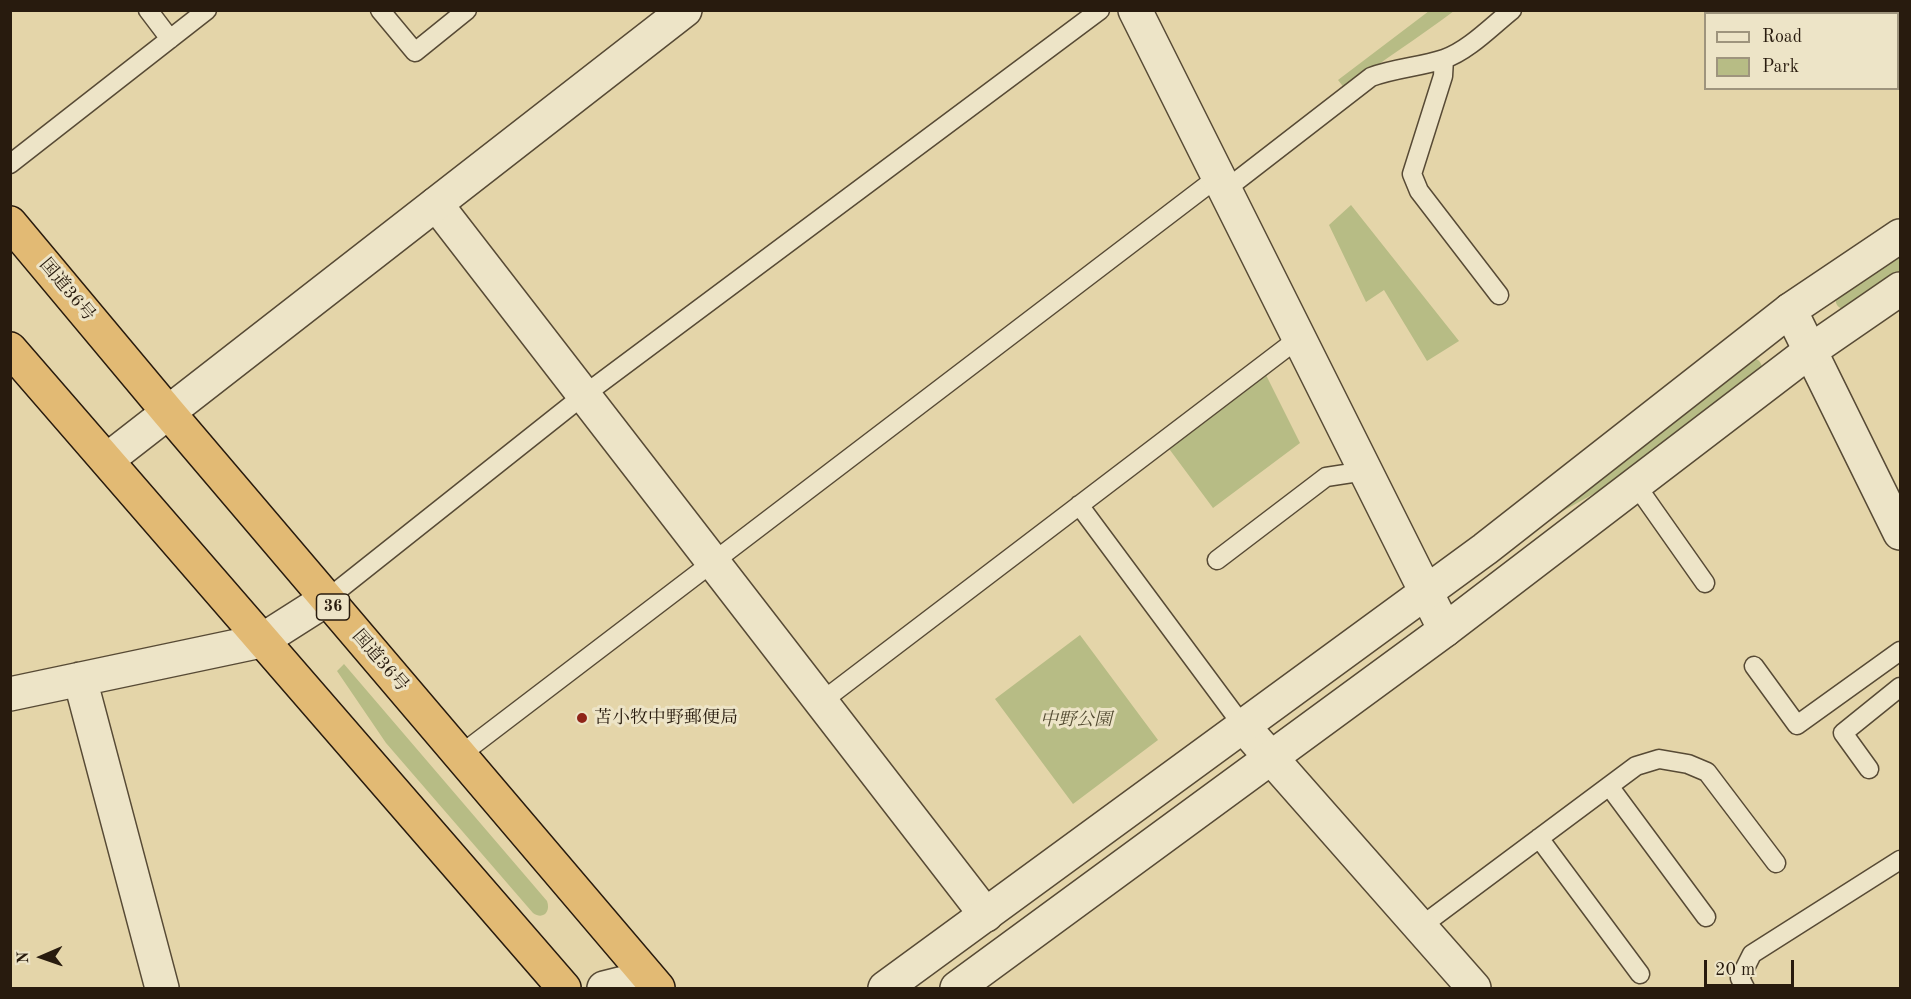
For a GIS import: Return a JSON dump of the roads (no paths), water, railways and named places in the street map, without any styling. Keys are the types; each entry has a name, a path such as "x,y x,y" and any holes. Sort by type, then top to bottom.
{"highway":[{"name":"国道36号","path":"10,223 653,983"},
{"path":"10,349 564,988"}],"street":[{"path":"107,460 685,10"},
{"path":"1135,11 1445,630"},
{"path":"436,204 986,915"},
{"path":"885,988 1494,542 1790,310 1900,236"},
{"path":"957,988 1445,630 1810,351 1900,289"},
{"path":"1790,310 1900,533"},
{"path":"10,694 261,640 327,599"},
{"path":"80,679 162,988"},
{"path":"1243,726 1474,988"},
{"path":"604,988 653,983"}],"lane":[{"path":"148,10 170,39"},
{"path":"10,164 207,10"},
{"path":"380,10 416,52 467,10"},
{"path":"327,599 584,395 1100,10"},
{"path":"460,755 712,562 1221,183 1371,77 1388,70 1444,58 1462,49 1512,10"},
{"path":"1444,58 1443,76 1412,174 1419,191 1499,295"},
{"path":"821,702 1299,338"},
{"path":"1217,560 1326,477 1365,471"},
{"path":"1636,485 1705,583"},
{"path":"1079,505 1243,726"},
{"path":"1754,666 1797,725 1900,651"},
{"path":"1869,769 1843,733 1900,687"},
{"path":"1420,927 1636,766 1659,759 1688,764 1707,772 1776,863"},
{"path":"1609,786 1706,917"},
{"path":"1539,838 1640,975"},
{"path":"1745,988 1740,978 1752,954 1900,860"}],"place":[{"name":"苫小牧中野郵便局","path":"582,718"}],"park label":[{"name":"中野公園","path":"1076,720"}]}
